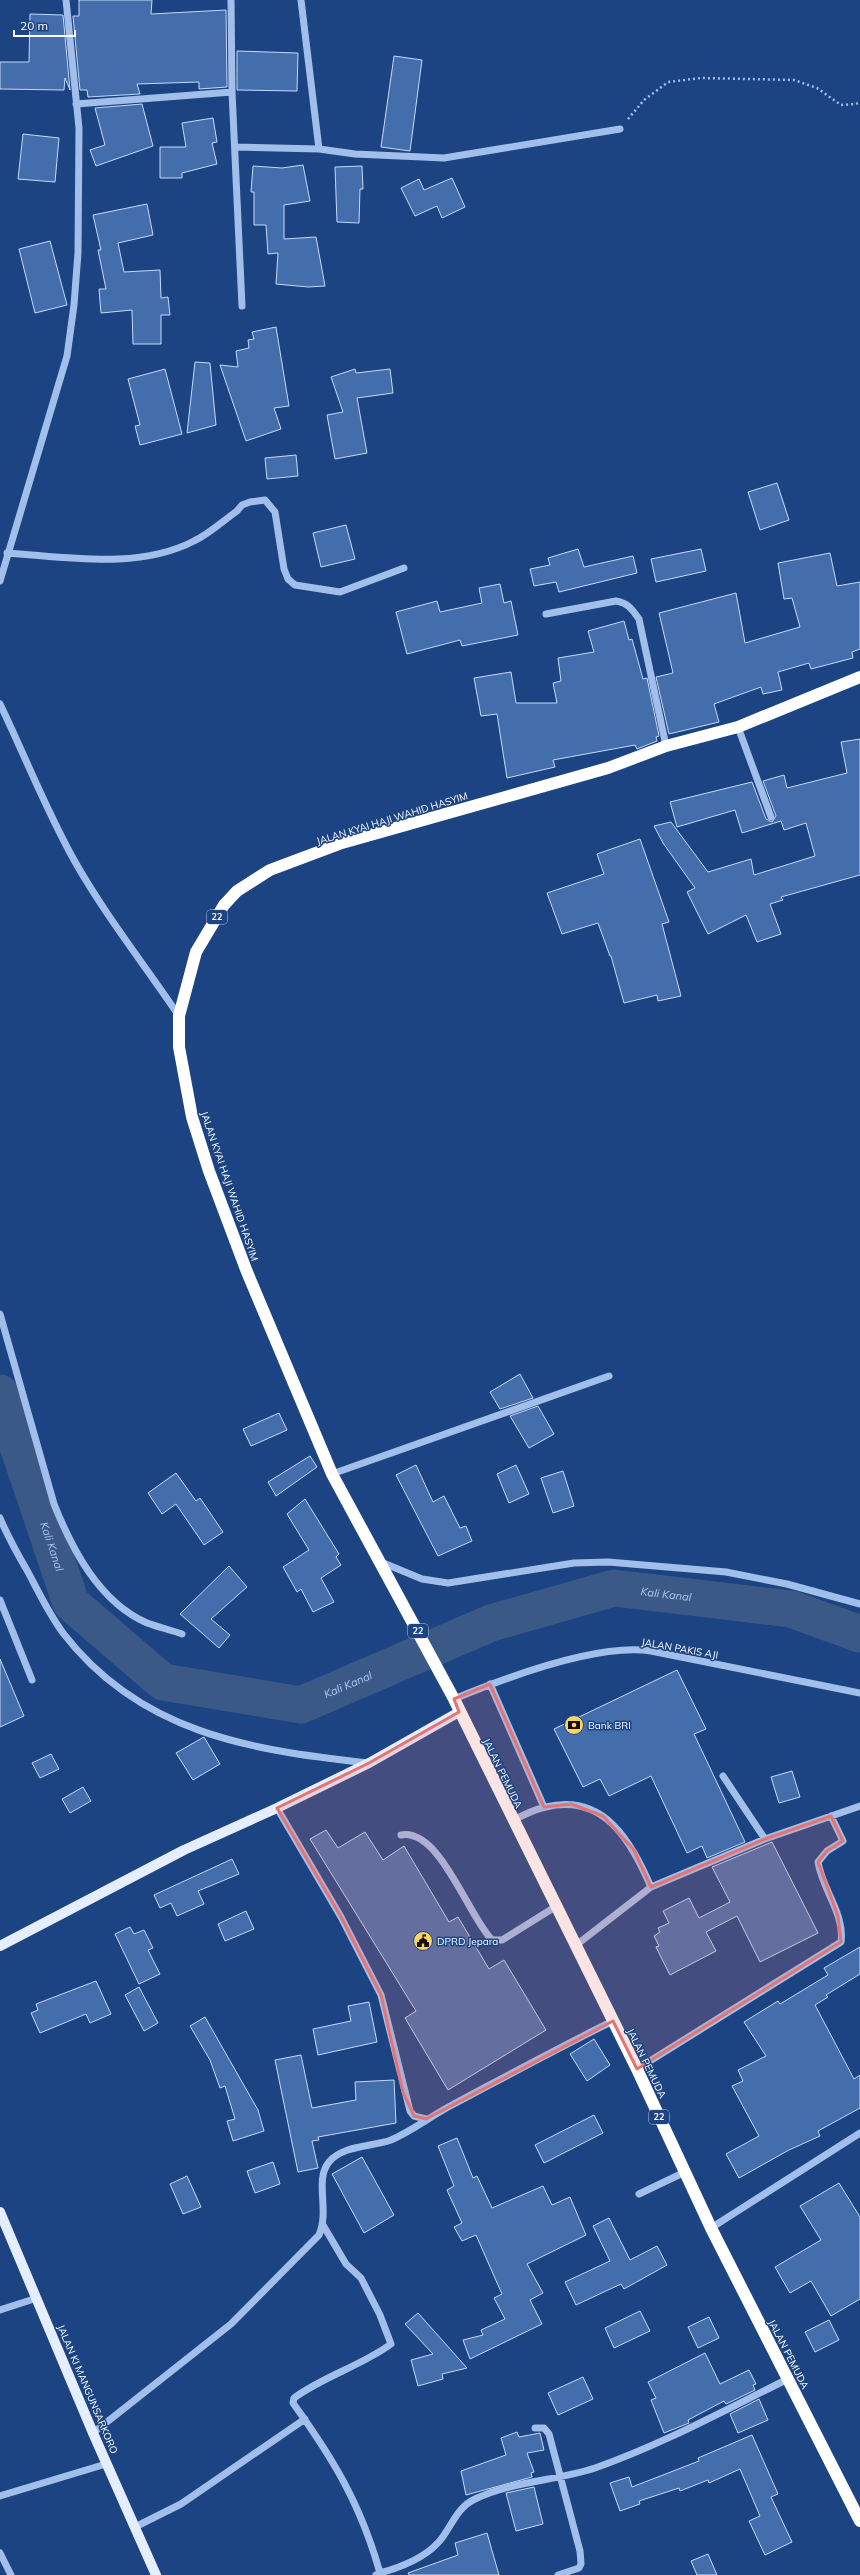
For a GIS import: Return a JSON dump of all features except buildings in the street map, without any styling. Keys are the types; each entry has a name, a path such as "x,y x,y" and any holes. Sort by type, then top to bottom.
{"highway":[{"name":"JALAN KYAI HAJI WAHID HASYIM","path":"444,1681 392,1582 332,1474 247,1272 209,1171 192,1117 182,1071 179,1016 196,952 224,905 237,891 270,870 342,843 608,768 666,746 738,727 860,678"},
{"name":"JALAN PEMUDA","path":"444,1681 555,1907 637,2069 711,2228 860,2521"}],"main road":[{"path":"0,1946 184,1850 277,1808 369,1763 460,1712"},
{"name":"JALAN KI MANGUNSARKORO","path":"0,2212 106,2464 156,2575"}],"street":[{"path":"0,581 67,356 74,305 78,253 79,128 66,0"},
{"path":"231,0 232,92 242,306"},
{"path":"301,0 319,149"},
{"path":"76,104 232,92"},
{"path":"235,147 319,149 355,154 444,158 620,128"},
{"path":"8,554 118,560 152,556 194,541 237,511 242,505 265,500 275,512 284,569 288,579 295,584 340,592 404,568"},
{"path":"546,614 616,601 625,603 631,609 639,619 666,746"},
{"path":"0,704 46,806 75,861 114,924 179,1016"},
{"path":"738,727 771,817"},
{"path":"0,1314 54,1504 65,1533 78,1556 94,1579 127,1611 147,1623 182,1634"},
{"path":"332,1474 609,1376"},
{"path":"0,1518 46,1606 62,1632 100,1674 122,1691 167,1718 218,1738 299,1755 369,1763"},
{"path":"381,1562 422,1579 448,1583 574,1563 608,1562 718,1571 787,1584 860,1604"},
{"path":"0,1600 32,1680"},
{"name":"JALAN PAKIS AJI","path":"454,1699 490,1684 589,1654 639,1650 860,1693"},
{"path":"490,1684 544,1807"},
{"path":"723,1776 765,1839"},
{"path":"512,1820 544,1807 571,1804 586,1808 604,1816 618,1828 634,1850 651,1887"},
{"path":"575,1946 651,1887 765,1839 860,1806"},
{"path":"277,1808 341,1917 378,1989 393,2037 403,2092 410,2111 414,2116 426,2119"},
{"path":"637,2069 841,1942 838,1916 822,1877 818,1862 827,1851 843,1841 831,1816"},
{"path":"401,1835 416,1836 436,1851 492,1940 502,1940 555,1907"},
{"path":"93,2433 231,2324 319,2235 323,2225 325,2211 322,2181 323,2172 329,2162 337,2155 356,2148 394,2138 426,2119 613,2021"},
{"path":"711,2228 860,2133"},
{"path":"640,2194 685,2172"},
{"path":"323,2225 346,2264 361,2278 380,2315 391,2344 380,2352 310,2386 294,2398 293,2403 321,2441 348,2486 369,2533 378,2574 392,2570 431,2550 466,2503 501,2490 560,2475 580,2473 608,2463 699,2423 788,2379"},
{"path":"0,2310 37,2298"},
{"path":"135,2527 181,2504 305,2419"},
{"path":"536,2428 544,2428 549,2434 581,2564 572,2572 558,2575"},
{"path":"0,2496 106,2464"},
{"path":"0,2553 11,2575"}],"path":[{"path":"620,128 644,100 668,82 701,78 794,80 817,88 841,106 860,102"}],"highlighted area":[{"path":"490,1684 544,1807 571,1804 603,1816 634,1850 651,1887 765,1839 831,1816 843,1841 827,1851 818,1862 838,1916 841,1942 637,2069 613,2021 426,2119 414,2116 403,2092 381,1995 341,1917 277,1808 369,1763 459,1712 454,1699"}],"waterway":[{"name":"Kali Kanal","path":"0,1393 71,1603 163,1682 301,1705 491,1623 614,1588 791,1609 860,1634"}],"place":[{"name":"Bank BRI","path":"574,1725"},
{"name":"DPRD Jepara","path":"423,1941"}]}
